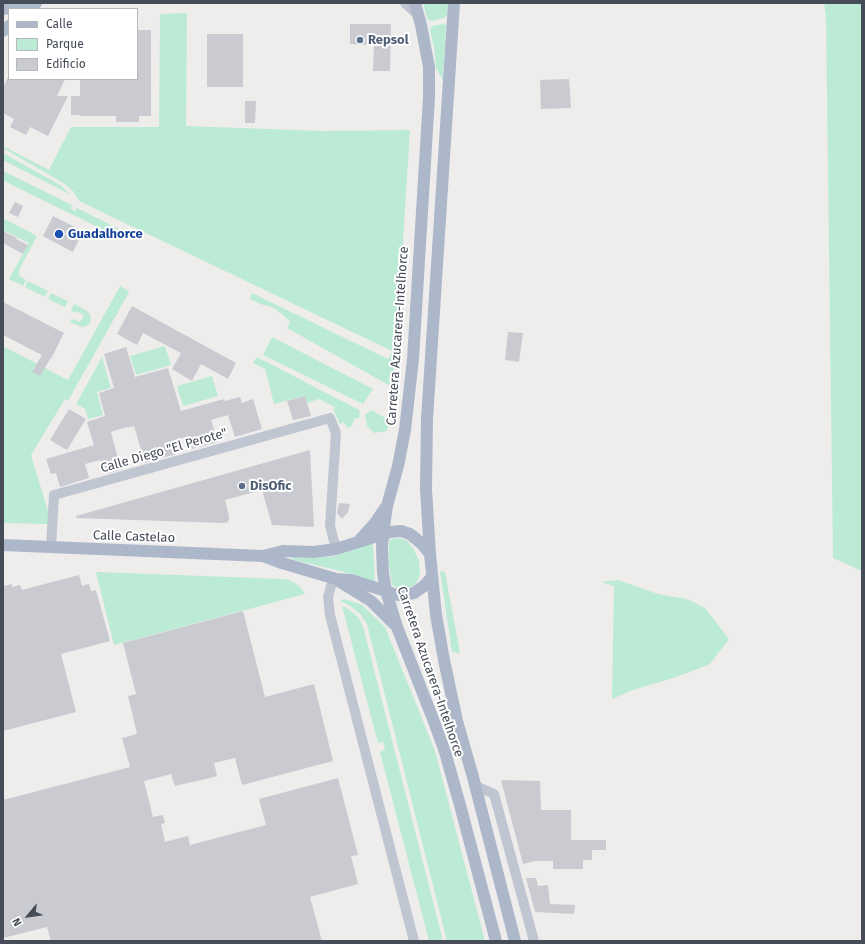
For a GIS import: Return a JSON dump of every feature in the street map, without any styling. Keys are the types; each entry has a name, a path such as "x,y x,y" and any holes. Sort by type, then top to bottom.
{"main road":[{"path":"8,8 35,3"},
{"name":"Carretera Azucarera-Intelhorce","path":"415,3 429,67 429,89 413,359 405,430 398,466 387,506 383,534 383,573 386,590 397,627 445,752 496,941"},
{"name":"Carretera Azucarera-Intelhorce","path":"454,3 427,419 426,489 430,554 436,615 457,721 515,941"},
{"path":"356,543 375,523 387,506"},
{"path":"383,534 401,531 410,534 421,543 430,554"},
{"name":"Calle Castelao","path":"3,545 263,556 283,551 314,552 336,549 383,534"},
{"name":"Calle Castelao","path":"263,556 336,579 351,580 386,590"},
{"path":"386,590 402,596 414,594 432,577"},
{"path":"336,579 371,601 397,627"}],"street":[{"path":"405,3 418,15"},
{"name":"Calle Diego \"El Perote\"","path":"51,547 54,495 330,418 336,434 330,526 336,549"},
{"path":"336,579 331,586 328,597 330,615 414,941"},
{"path":"474,785 494,794 534,941"}],"green space":[{"path":"423,3 448,3 447,15 444,18 431,21 427,18"},
{"path":"824,3 862,3 862,571 833,558 826,17"},
{"path":"187,13 186,126 324,131 410,130 396,353 392,387 287,328 290,322 282,314 272,307 250,299 252,293 388,359 392,351 79,201 74,192 65,184 3,148 3,146 49,170 71,127 159,127 160,14"},
{"path":"446,25 443,80 436,68 434,47 430,30 432,26"},
{"path":"3,153 60,185 71,195 3,160"},
{"path":"3,171 72,205 71,209 75,211 77,208 119,229 116,236 3,181"},
{"path":"3,218 37,236 19,270 19,275 26,280 23,286 9,279 29,243 3,230"},
{"path":"28,281 48,291 45,297 25,287"},
{"path":"120,286 129,291 128,294 68,401 65,399 31,455 48,511 48,524 3,523 3,346 68,380"},
{"path":"51,293 68,301 65,307 48,299"},
{"path":"74,304 87,311 90,315 90,323 86,326 82,327 70,322 72,319 80,322 84,315 76,311 75,313 71,311"},
{"path":"272,337 373,389 363,404 263,355"},
{"path":"165,346 171,365 136,375 130,356"},
{"path":"102,357 111,388 97,392 103,415 88,419 85,409 76,404"},
{"path":"257,357 359,410 360,417 354,419 352,426 347,428 344,422 340,424 333,409 336,408 319,399 307,403 305,396 274,404 265,369 253,363"},
{"path":"212,376 218,396 183,406 177,386"},
{"path":"371,410 389,420 387,431 374,433 367,426 365,415"},
{"path":"397,538 406,540 413,548 419,561 420,573 418,580 414,585 402,590 392,585 389,565 389,540"},
{"path":"373,543 375,581 337,570 293,560 292,557 315,558 335,556"},
{"path":"440,571 445,572 460,653 452,652"},
{"path":"96,572 284,579 295,583 305,594 114,645"},
{"path":"618,580 658,594 687,599 705,608 729,639 710,664 673,678 633,690 612,699 614,586 601,582"},
{"path":"343,599 361,604 385,627 435,751 485,941 447,941 367,624 360,614 349,605 340,601"},
{"path":"342,606 358,617 363,626 443,941 429,941 380,752 385,750 383,742 378,743"}],"building":[{"path":"350,24 391,24 390,71 373,71 374,45 350,44"},
{"path":"138,30 151,30 151,116 139,116 139,122 116,122 116,116 71,115 71,96 80,96 80,80 138,80"},
{"path":"207,34 243,34 243,87 207,87"},
{"path":"8,77 8,80 65,80 57,96 68,96 48,136 30,127 26,135 10,127 14,119 3,113 3,88"},
{"path":"569,79 571,108 541,109 540,80"},
{"path":"245,101 256,101 255,123 245,123"},
{"path":"15,202 23,206 18,217 9,213"},
{"path":"53,216 83,231 73,252 43,236"},
{"path":"3,231 28,245 23,254 3,243"},
{"path":"3,302 64,333 51,359 40,376 32,372 42,355 3,335"},
{"path":"132,306 236,363 228,379 201,364 192,381 172,369 181,353 143,333 137,345 117,334"},
{"path":"508,332 523,333 519,362 505,360"},
{"path":"126,347 135,377 168,368 181,411 224,399 225,401 240,397 242,403 253,399 262,429 235,437 228,415 211,420 218,442 192,449 189,436 173,441 176,454 145,463 134,426 120,429 111,432 121,470 105,474 100,460 85,464 89,478 60,487 56,473 51,474 46,459 94,445 87,422 105,416 99,393 114,388 104,354"},
{"path":"305,396 311,416 293,420 287,401"},
{"path":"69,409 86,419 67,450 50,440"},
{"path":"310,450 314,527 272,525 262,490 225,500 229,519 228,522 224,523 76,518 76,516"},
{"path":"339,503 350,504 348,512 342,519 337,513"},
{"path":"79,575 82,586 89,584 91,591 96,590 110,641 61,654 76,712 3,731 3,586 12,584 12,587 20,585 22,590"},
{"path":"243,611 265,697 314,684 333,761 242,785 235,758 214,763 217,776 210,778 175,786 171,774 144,781 153,817 163,815 165,823 161,824 165,842 188,836 190,845 266,825 259,799 338,778 358,855 351,856 358,884 310,897 322,941 51,941 47,927 3,938 3,800 130,767 122,738 137,734 128,696 136,694 123,643"},
{"path":"501,780 540,781 541,810 571,810 571,840 606,840 606,850 592,850 592,860 583,860 583,869 553,869 553,861 535,861 523,864"},
{"path":"526,878 536,878 538,886 548,885 550,904 575,905 574,914 535,912"}],"place":[{"name":"Repsol","path":"360,40"},
{"name":"Guadalhorce","path":"59,234"},
{"name":"DisOfic","path":"242,486"}]}
